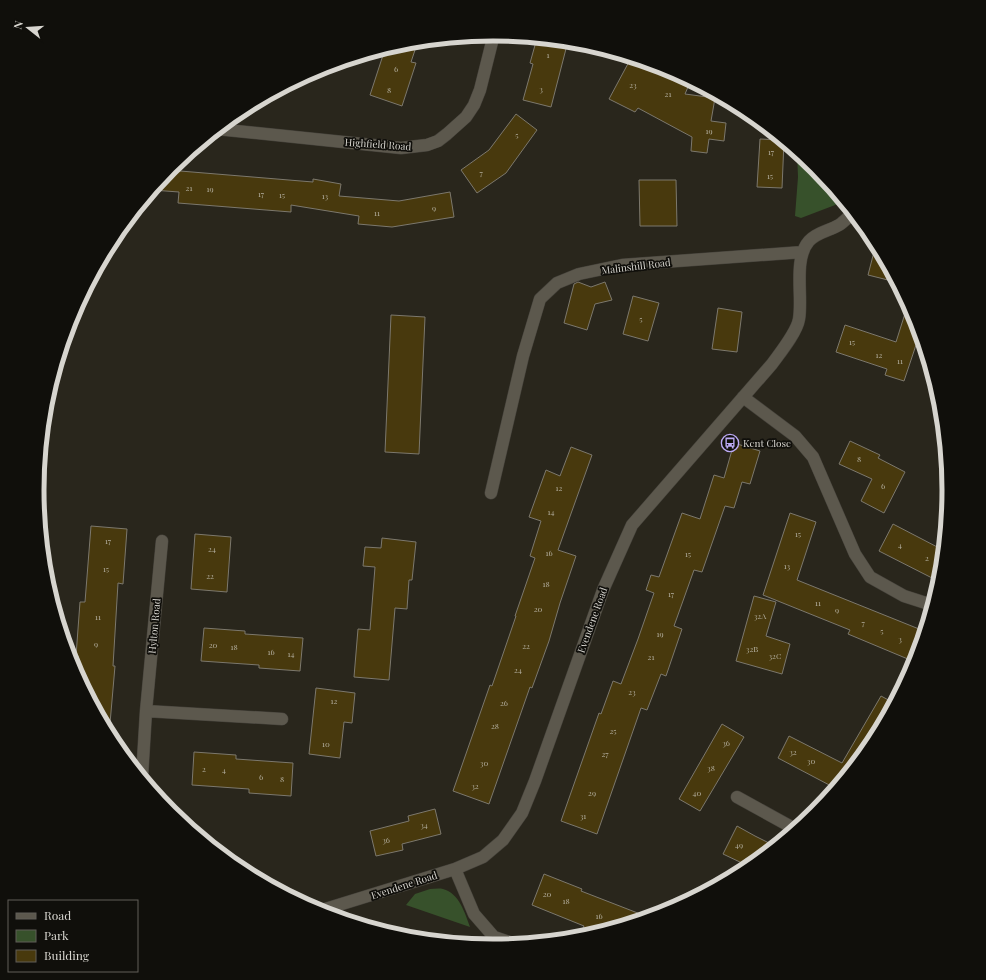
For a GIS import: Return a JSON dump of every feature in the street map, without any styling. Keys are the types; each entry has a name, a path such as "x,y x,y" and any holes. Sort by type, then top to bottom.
{"street":[{"name":"Highfield Road","path":"226,130 401,148 427,145 438,141 466,117 480,90 492,41"},
{"path":"803,252 809,241 820,233 838,225 849,217"},
{"name":"Evendene Road","path":"329,908 455,869 483,857 503,840 522,813 603,590 632,525 772,364 786,344 799,321 801,305 800,270 803,252"},
{"name":"Malinshill Road","path":"491,493 523,356 540,299 557,283 579,274 622,265 803,252"},
{"path":"743,397 795,436 813,457 855,554 870,577 904,596 928,604"},
{"name":"Hylton Road","path":"142,770 146,710 162,541"},
{"path":"146,710 282,719"},
{"path":"737,797 790,827"},
{"path":"455,869 474,914 494,937 499,939"}],"green space":[{"path":"797,160 839,204 801,218 795,216 798,177"},
{"path":"430,889 443,889 449,891 461,904 470,927 406,905 415,894"}],"building":[{"path":"536,43 566,47 551,107 523,100 533,64 530,63"},
{"path":"416,48 411,62 416,63 402,106 370,95 383,55"},
{"path":"629,62 663,74 688,87 685,94 715,99 711,121 726,123 724,141 709,139 707,153 691,151 692,137 638,108 635,112 609,99"},
{"path":"516,114 537,130 506,173 477,193 461,170 489,150"},
{"path":"760,139 773,140 784,148 782,188 757,187"},
{"path":"178,171 313,182 313,179 341,184 339,196 399,201 450,192 454,217 392,227 358,224 359,216 291,205 291,212 178,203 179,192 159,190"},
{"path":"639,180 676,180 677,226 640,226"},
{"path":"874,253 890,281 868,275"},
{"path":"578,282 591,287 605,282 612,300 595,304 587,330 564,323 574,284"},
{"path":"633,296 659,303 648,341 623,334"},
{"path":"718,308 742,312 737,352 712,349"},
{"path":"905,312 917,343 904,381 885,375 887,369 836,352 845,325 896,342"},
{"path":"391,315 425,317 419,454 385,452"},
{"path":"850,441 880,455 878,458 905,472 884,513 861,501 872,479 839,464"},
{"path":"734,443 760,451 750,484 742,482 734,508 725,506 702,572 694,570 674,626 682,629 666,676 661,674 647,710 641,708 597,834 561,821 599,713 601,714 613,681 621,684 638,639 654,593 646,590 651,575 659,577 682,513 700,519 714,475 724,478"},
{"path":"571,447 592,455 558,550 576,556 549,641 532,688 530,687 489,804 453,791 490,685 492,686 535,558 530,556 541,521 529,517 546,470 560,476"},
{"path":"790,513 816,522 797,580 920,629 909,659 848,634 850,630 763,595"},
{"path":"893,524 938,547 933,578 879,551"},
{"path":"91,526 127,529 123,584 118,583 113,666 115,666 110,723 90,689 78,662 78,656 76,656 80,602 85,602"},
{"path":"195,534 231,537 227,592 191,589"},
{"path":"382,538 416,542 412,580 409,580 407,609 395,608 389,680 354,677 358,629 370,630 375,567 363,566 365,547 381,548"},
{"path":"754,596 776,602 766,636 790,644 782,674 736,661"},
{"path":"204,628 245,631 245,634 303,638 300,671 259,668 259,665 201,661"},
{"path":"316,688 355,693 352,723 344,722 340,758 309,754"},
{"path":"881,696 890,701 866,739 831,786 778,758 789,736 842,763"},
{"path":"722,724 744,737 700,811 679,799"},
{"path":"194,752 236,755 236,759 293,763 291,796 249,793 249,789 192,785"},
{"path":"435,809 441,834 402,844 403,850 376,856 370,831 409,821 408,816"},
{"path":"737,826 770,843 742,863 723,854"},
{"path":"544,874 582,889 581,891 640,914 609,924 586,929 583,928 584,926 532,905"}],"place":[{"name":"Kent Close","path":"730,443"}]}
